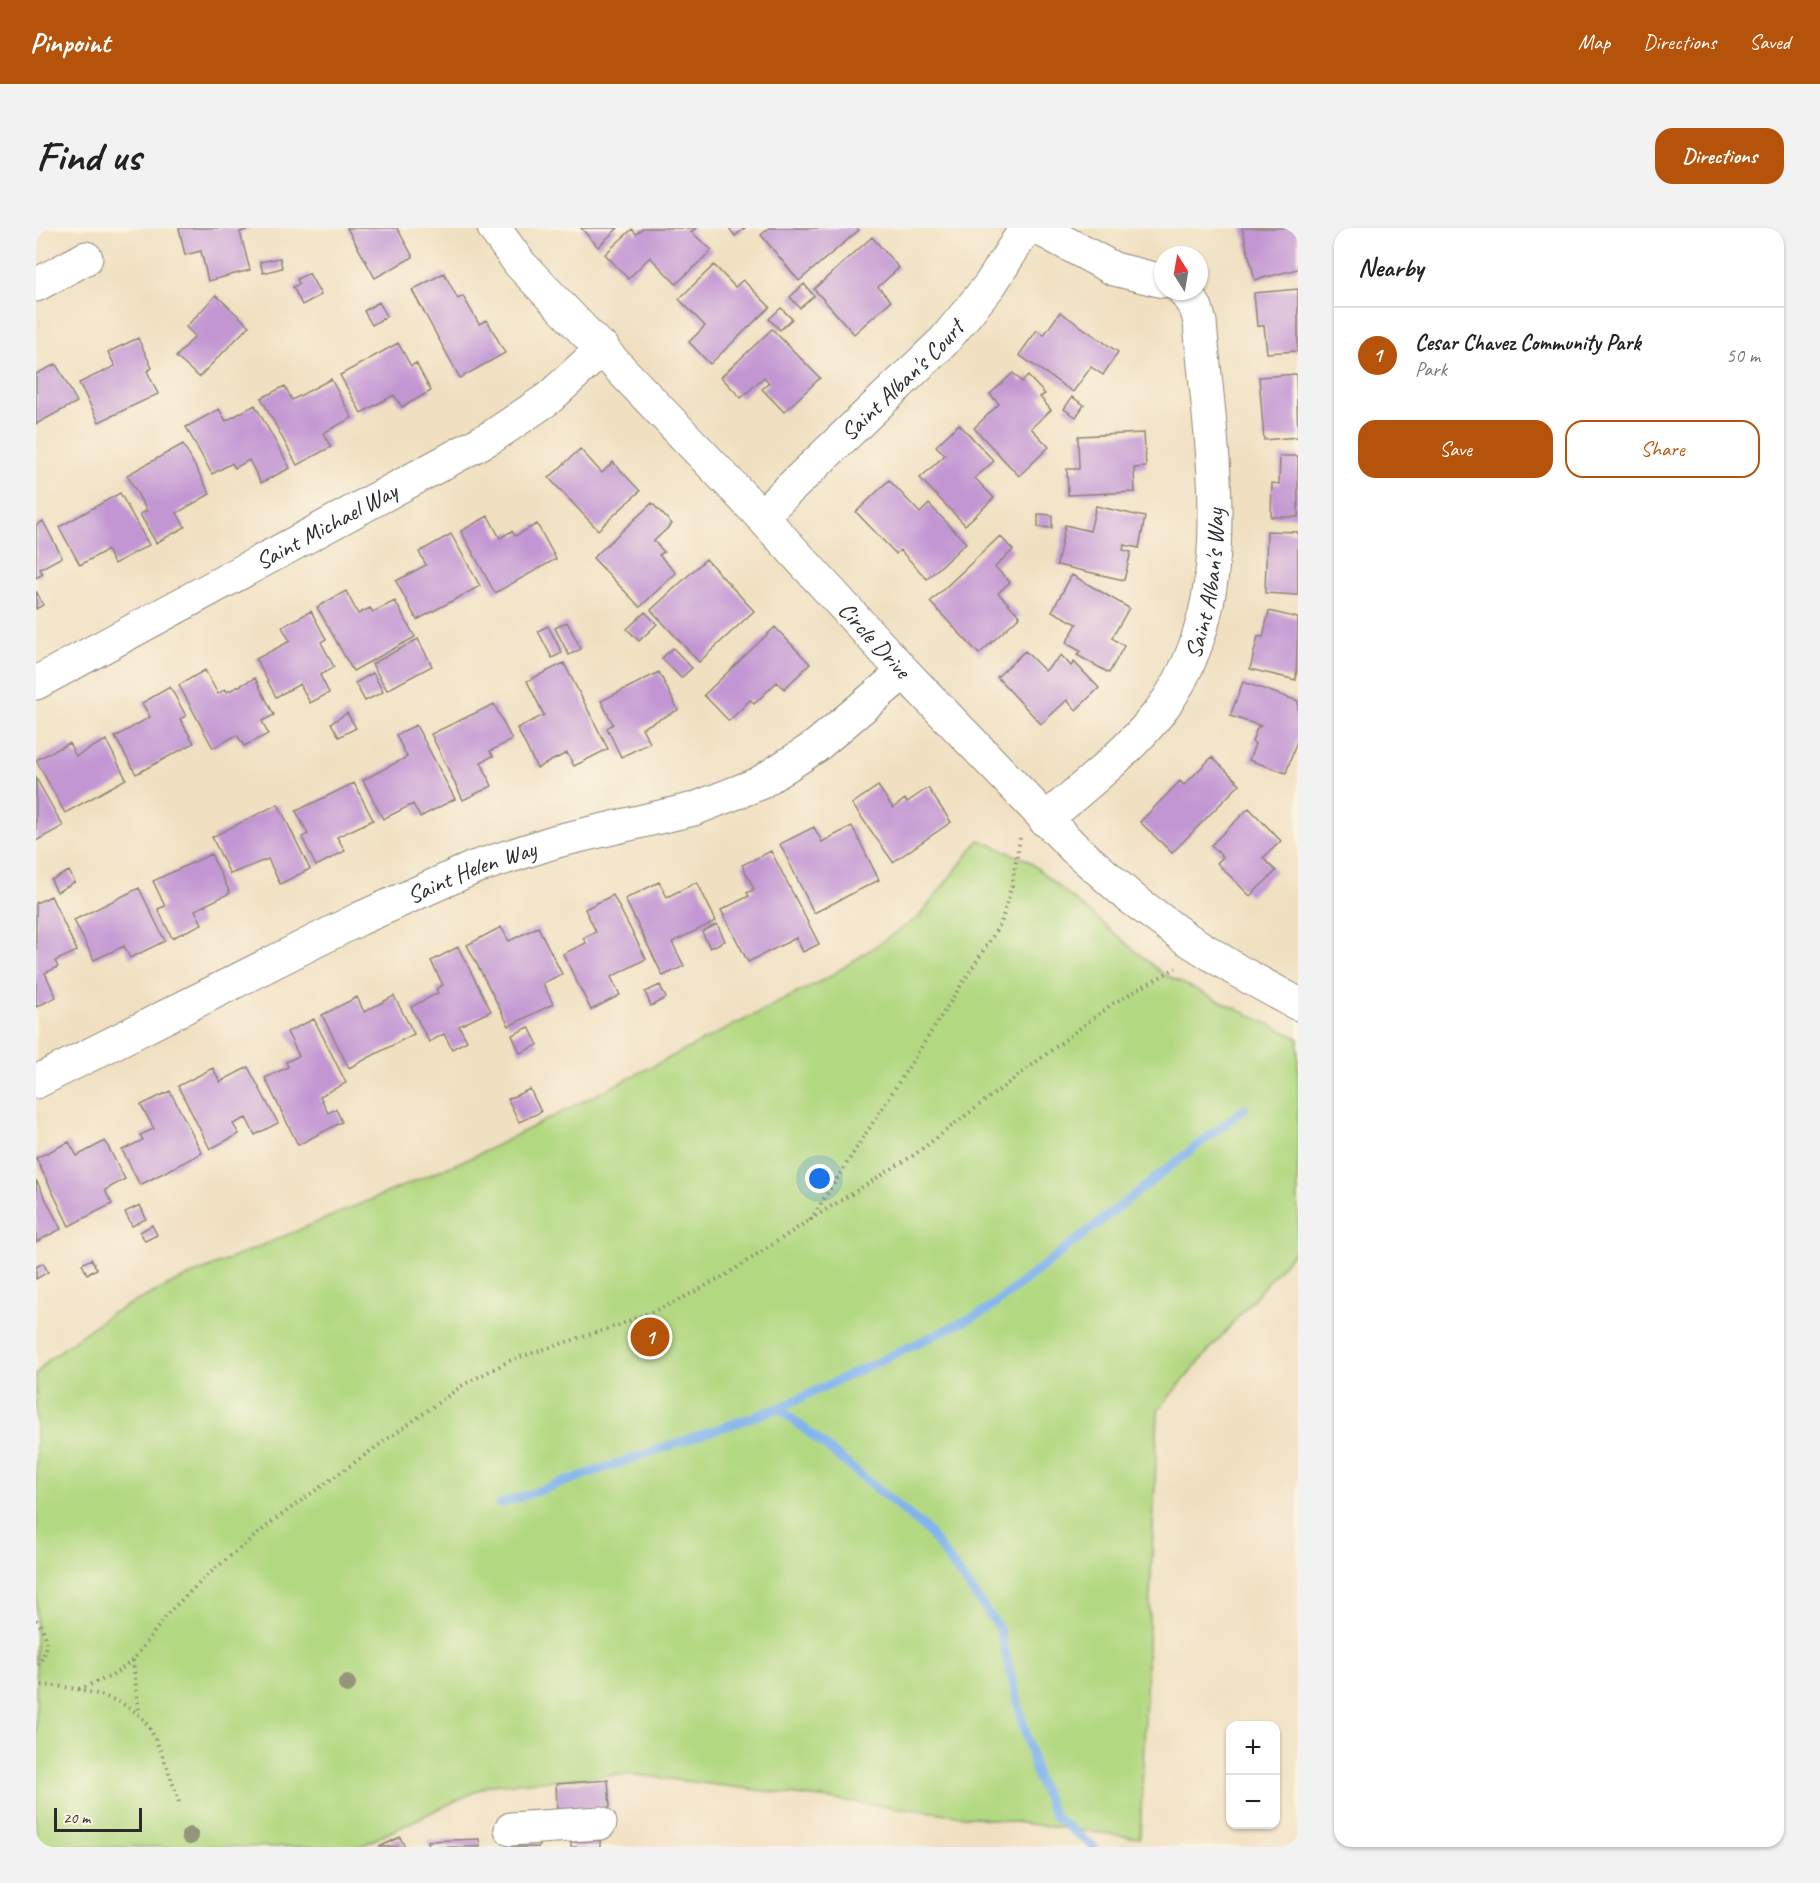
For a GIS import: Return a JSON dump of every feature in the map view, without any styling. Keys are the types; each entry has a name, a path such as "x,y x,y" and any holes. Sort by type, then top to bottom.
{"street":[{"name":"Circle Drive","path":"494,228 520,264 603,348 1042,817 1109,880 1157,919 1206,952 1298,1004"},
{"name":"Saint Alban's Court","path":"761,516 944,341 990,285 1026,228"},
{"path":"1038,228 1114,269 1154,279"},
{"path":"36,285 86,258"},
{"name":"Saint Alban's Way","path":"1042,817 1130,744 1157,716 1181,677 1203,615 1212,570 1215,513 1200,322 1196,308 1190,300"},
{"name":"Saint Michael Way","path":"36,683 493,436 549,398 603,348"},
{"name":"Saint Helen Way","path":"36,1082 359,919 463,872 557,840 694,809 742,792 784,769 815,747 904,672"},
{"path":"511,1829 554,1837 600,1823"}],"path":[{"path":"811,1219 1001,923 1012,885 1018,841 1042,817"},
{"path":"79,1689 112,1676 133,1660 171,1611 211,1572 277,1518 463,1385 511,1360 619,1325 673,1303 726,1275 915,1155 1112,1004 1206,952"},
{"path":"36,1620 45,1635 46,1646 44,1657 36,1668"},
{"path":"133,1660 139,1714 166,1761 179,1802"},
{"path":"36,1685 79,1689 111,1700 139,1714"}],"green space":[{"path":"979,840 1027,860 1163,974 1298,1038 1298,1247 1158,1410 1140,1838 629,1774 489,1785 359,1847 36,1847 36,1375 48,1360 110,1314 180,1280 479,1154 829,977 919,917"}],"building":[{"path":"179,228 253,228 240,232 250,270 208,281 201,251 185,255"},
{"path":"347,228 397,228 413,257 375,278"},
{"path":"581,228 618,228 598,247"},
{"path":"643,228 696,228 691,232 712,250 676,284 650,257 628,279 605,254 632,229 636,234"},
{"path":"729,228 745,228 735,236"},
{"path":"769,228 856,228 859,230 799,281 761,235"},
{"path":"1242,228 1298,228 1298,269 1255,280"},
{"path":"872,237 899,268 878,287 891,301 854,334 814,289"},
{"path":"280,258 282,268 263,273 260,262"},
{"path":"714,265 735,287 743,280 770,307 710,364 689,342 705,326 679,299"},
{"path":"309,273 321,295 302,305 293,287 299,284 297,279"},
{"path":"444,273 458,299 463,296 479,324 487,320 505,353 460,378 412,290"},
{"path":"804,284 814,296 800,308 790,297"},
{"path":"1298,289 1298,351 1267,353 1264,326 1257,326 1254,293"},
{"path":"216,295 249,326 199,377 176,357 195,336 186,327"},
{"path":"379,302 387,316 372,325 364,311"},
{"path":"781,308 792,319 780,330 769,319"},
{"path":"1060,312 1118,352 1103,375 1091,367 1073,392 1019,355 1037,330 1044,335"},
{"path":"772,329 820,378 784,412 762,389 769,383 764,377 741,398 721,377"},
{"path":"138,338 152,368 147,371 158,394 99,422 79,383 115,366 108,352"},
{"path":"398,343 411,366 416,363 431,391 402,407 394,395 361,413 340,375"},
{"path":"56,364 77,402 36,424 36,374"},
{"path":"1013,373 1022,382 1028,376 1045,394 1040,397 1051,410 1031,428 1049,447 1019,476 974,428 999,404 990,394"},
{"path":"1296,374 1298,437 1264,440 1259,377"},
{"path":"331,379 352,418 323,433 331,447 297,465 261,398 285,386 292,400"},
{"path":"1072,397 1084,405 1076,417 1064,409"},
{"path":"255,405 290,468 261,483 249,460 235,468 232,463 212,474 186,427 219,409 226,421"},
{"path":"959,424 994,461 975,478 994,498 965,525 920,478 945,455 936,446"},
{"path":"1144,433 1146,467 1134,468 1135,492 1068,495 1067,469 1079,469 1078,436"},
{"path":"183,444 210,494 177,513 185,527 156,543 140,514 147,511 127,475"},
{"path":"580,449 602,473 613,462 640,491 598,530 549,478"},
{"path":"1280,456 1298,456 1298,517 1271,517 1272,483 1279,484"},
{"path":"889,480 920,513 929,504 966,543 927,579 900,550 896,554 856,512"},
{"path":"120,493 149,545 114,564 107,550 80,565 59,527"},
{"path":"652,503 672,524 654,541 664,552 659,555 676,573 640,607 593,558"},
{"path":"1096,506 1145,517 1139,548 1124,545 1123,550 1131,552 1124,580 1057,565 1065,525 1090,531"},
{"path":"1038,514 1052,515 1052,528 1038,527"},
{"path":"488,516 500,538 512,531 515,536 537,524 556,559 495,593 461,531"},
{"path":"43,521 62,557 40,569 43,574 36,578 36,525"},
{"path":"1267,531 1298,532 1298,595 1265,593"},
{"path":"451,534 480,586 417,620 396,581 426,565 419,552"},
{"path":"1000,536 1013,550 995,567 1010,582 998,593 1020,616 979,654 930,602"},
{"path":"706,559 754,611 699,662 651,610"},
{"path":"1072,575 1129,608 1112,638 1124,646 1109,673 1077,655 1080,651 1066,643 1077,624 1052,611"},
{"path":"36,591 43,605 36,609"},
{"path":"346,591 358,614 370,608 373,612 395,601 415,637 353,671 317,607"},
{"path":"311,611 326,639 321,642 334,667 320,675 329,693 310,703 300,684 276,697 256,659 290,641 282,627"},
{"path":"1269,611 1298,618 1296,680 1250,669 1258,636 1263,637"},
{"path":"645,612 657,624 639,641 627,629"},
{"path":"567,622 581,649 569,655 555,628"},
{"path":"548,626 562,653 552,658 538,631"},
{"path":"775,627 810,664 784,689 777,682 754,704 750,700 729,721 704,695"},
{"path":"418,639 432,666 387,690 372,664"},
{"path":"673,648 692,668 681,678 662,658"},
{"path":"1025,651 1045,671 1061,655 1071,666 1074,662 1099,688 1076,710 1067,700 1041,724 997,677"},
{"path":"564,663 608,749 574,766 567,753 537,768 517,728 544,715 527,681"},
{"path":"205,670 218,694 225,689 227,692 255,678 274,715 262,721 268,734 244,746 237,735 213,748 179,685"},
{"path":"659,672 678,710 642,728 650,743 621,757 607,728 613,724 601,701"},
{"path":"373,673 383,692 365,701 355,683"},
{"path":"1243,682 1298,701 1298,738 1286,773 1249,760 1255,744 1252,742 1257,728 1261,726 1230,716"},
{"path":"170,687 186,716 180,719 194,743 136,774 115,737 150,717 142,703"},
{"path":"494,704 512,740 490,751 493,756 481,762 492,786 463,800 431,734"},
{"path":"347,713 356,728 339,737 331,723"},
{"path":"416,725 455,799 420,817 413,804 383,819 363,780 407,757 396,735"},
{"path":"106,740 126,779 65,813 36,760 69,743 76,756"},
{"path":"1212,757 1240,784 1172,853 1140,822 1180,781 1184,785"},
{"path":"36,778 63,826 36,841"},
{"path":"354,783 373,820 337,837 345,851 316,866 302,837 308,834 296,811"},
{"path":"878,786 893,808 905,799 907,802 928,788 951,822 893,862 852,804"},
{"path":"278,804 310,869 280,884 268,859 230,874 212,837"},
{"path":"1249,808 1281,841 1263,858 1276,871 1250,896 1217,863 1223,857 1211,845"},
{"path":"852,826 879,880 814,913 780,844 814,827 822,842"},
{"path":"771,851 819,944 803,952 796,938 748,962 721,910 749,896 747,893 754,889 742,865"},
{"path":"211,854 230,893 195,910 202,924 172,938 158,909 165,906 153,881"},
{"path":"69,871 75,882 57,892 51,880"},
{"path":"659,882 667,897 697,882 716,921 672,942 684,966 663,976 625,899"},
{"path":"139,888 165,941 130,958 124,946 94,960 74,920"},
{"path":"613,895 646,959 611,977 620,995 591,1010 563,954 586,943 583,938 596,932 585,909"},
{"path":"51,896 77,951 55,961 58,967 45,973 56,997 36,1007 36,903"},
{"path":"717,924 725,941 710,948 702,932"},
{"path":"501,927 509,941 538,927 562,974 543,983 553,1004 509,1026 467,945"},
{"path":"458,947 491,1011 459,1026 467,1041 452,1049 444,1034 429,1042 411,1007 438,993 436,989 443,985 431,961"},
{"path":"660,985 666,998 651,1006 645,992"},
{"path":"394,996 414,1034 349,1068 322,1015 357,997 364,1012"},
{"path":"314,1019 346,1083 320,1096 328,1113 336,1109 342,1122 298,1145 265,1078 288,1067 286,1062 299,1056 287,1032"},
{"path":"529,1027 538,1045 520,1053 512,1035"},
{"path":"248,1067 278,1123 255,1135 246,1118 233,1124 239,1134 210,1149 178,1086 213,1068 220,1082"},
{"path":"530,1089 541,1112 519,1122 508,1099"},
{"path":"170,1091 202,1153 140,1185 122,1150 143,1140 140,1135 154,1129 141,1105"},
{"path":"105,1141 125,1179 105,1190 112,1204 69,1226 36,1158 69,1142 77,1156"},
{"path":"36,1180 61,1229 36,1242"},
{"path":"140,1205 146,1219 132,1226 125,1212"},
{"path":"152,1225 157,1235 145,1241 140,1232"},
{"path":"91,1259 97,1269 87,1274 82,1264"},
{"path":"43,1263 48,1272 36,1279 36,1267"},
{"path":"608,1780 610,1807 557,1810 556,1784"},
{"path":"400,1837 405,1847 379,1847"},
{"path":"479,1839 480,1847 429,1847 428,1841"},
{"path":"600,1840 600,1847 571,1847 571,1842"},
{"path":"539,1843 539,1847 507,1847 507,1845"}],"waterway":[{"path":"500,1504 779,1408 986,1311 1245,1108"},
{"path":"779,1408 927,1530 999,1628 1037,1778 1055,1817 1094,1847"}],"place":[{"name":"Cesar Chavez Community Park","path":"650,1337"}]}
